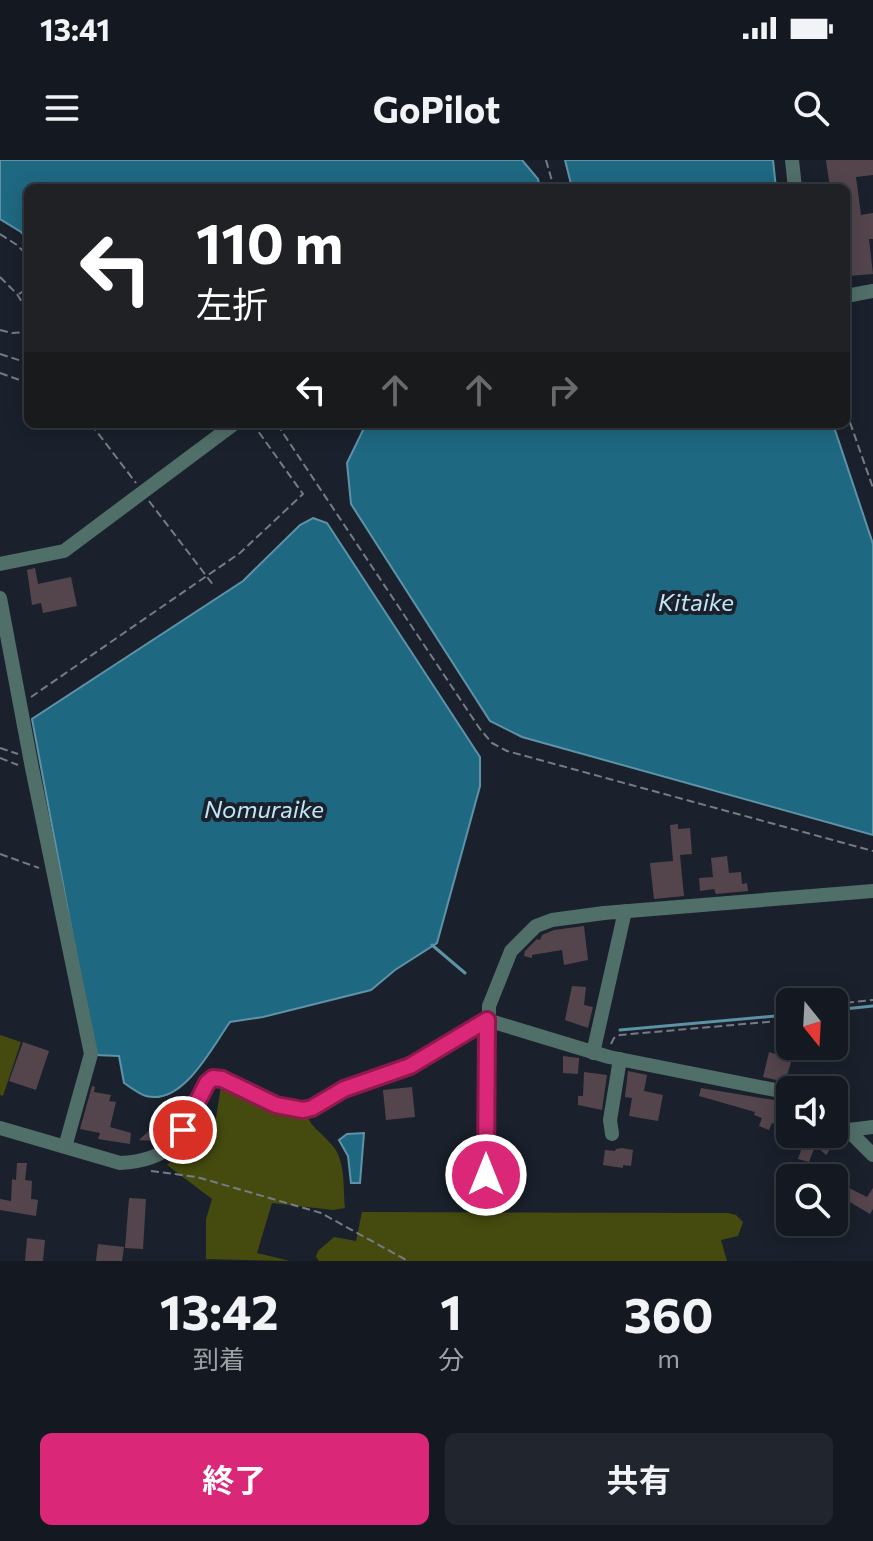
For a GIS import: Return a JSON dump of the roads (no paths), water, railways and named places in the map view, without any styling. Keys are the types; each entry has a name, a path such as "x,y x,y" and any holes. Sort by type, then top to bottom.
{"street":[{"path":"792,160 795,184"},
{"path":"850,295 873,291"},
{"path":"0,564 64,551 229,428"},
{"path":"0,598 52,871 91,1054 65,1147"},
{"path":"486,1206 489,1006 511,951 536,926 552,920 625,911 873,891"},
{"path":"593,1053 625,911"},
{"path":"0,1128 120,1163 136,1162 165,1153 178,1142 207,1083 213,1078 222,1079 276,1105 303,1110 344,1089 410,1066 487,1020 593,1053 776,1090"},
{"path":"612,1134 610,1120 615,1058"},
{"path":"849,1130 873,1127"},
{"path":"849,1130 873,1155"}],"water":[{"path":"0,160 522,160 539,184 24,184 24,236 0,219"},
{"path":"565,160 773,160 776,184 571,184"},
{"name":"Kitaike","path":"364,428 834,428 873,544 873,835 522,737 490,721 351,504 347,463"},
{"name":"Nomuraike","path":"313,518 327,523 480,757 480,786 437,943 371,990 263,1017 230,1022 184,1084 159,1097 146,1096 124,1083 119,1056 95,1055 32,719 243,581 300,525"},
{"path":"364,1133 360,1183 351,1183 348,1156 339,1140 347,1134"}],"waterway":[{"path":"432,945 465,973"},
{"path":"848,1009 873,1006"},
{"path":"620,1030 776,1016"}]}
